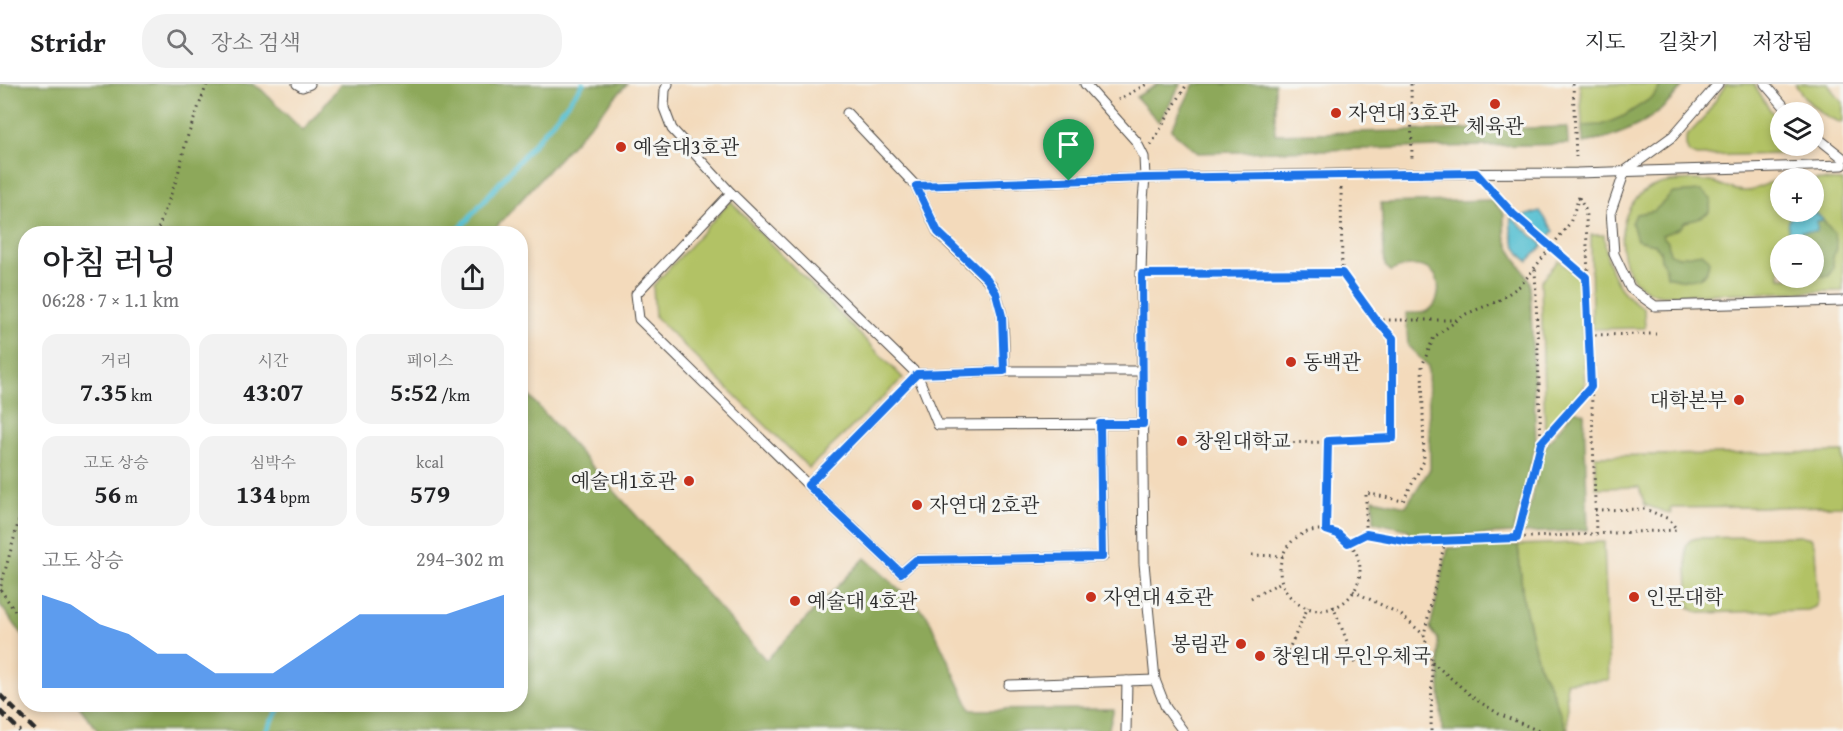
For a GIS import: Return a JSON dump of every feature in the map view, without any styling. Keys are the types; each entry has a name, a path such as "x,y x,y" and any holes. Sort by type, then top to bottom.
{"lane":[{"path":"297,84 302,87 310,84"},
{"path":"668,84 664,108 672,129 731,193 917,374 938,425 1143,424"},
{"path":"1085,84 1136,141 1144,157 1142,274 1144,563 1155,680 1166,708 1183,731"},
{"path":"1718,84 1673,136 1625,171 1611,211 1614,254 1630,288 1655,306 1843,301"},
{"path":"1766,84 1781,102"},
{"path":"847,113 916,186 938,232 987,279 996,293 1002,316 1004,371"},
{"path":"1824,143 1843,158"},
{"path":"916,186 1145,178 1625,171 1843,165"},
{"path":"731,193 636,294 639,319 901,573 916,560 1102,557 1100,424"},
{"path":"808,485 917,374 1004,371 1142,371"},
{"path":"1009,685 1155,680"},
{"path":"1126,731 1127,681"}],"path":[{"path":"159,226 207,84"},
{"path":"1106,106 1147,84"},
{"path":"1144,157 1187,84"},
{"path":"1411,84 1412,174"},
{"path":"1573,84 1576,157"},
{"path":"1476,173 1513,214 1586,277"},
{"path":"1246,437 1270,443 1393,438 1393,338 1376,320 1342,273 1341,188"},
{"path":"1366,534 1366,493 1403,501 1424,460 1422,366 1434,337 1466,314 1498,301 1521,285 1570,224 1578,197 1586,216 1586,277 1596,533"},
{"path":"1517,538 1541,443 1535,267"},
{"path":"1142,274 1342,273"},
{"path":"1376,320 1458,320"},
{"path":"1589,335 1656,333"},
{"path":"1541,443 1591,387"},
{"path":"1326,530 1328,441"},
{"path":"1348,543 1366,534 1410,542 1677,530 1669,519 1645,509 1595,510"},
{"path":"15,610 0,590 18,524"},
{"path":"1326,530 1338,534 1348,543 1357,553 1361,566 1360,579 1346,602 1321,611 1296,603 1286,593 1279,568 1289,543 1299,535 1326,530"},
{"path":"1431,731 1431,662 1424,635 1445,541"},
{"path":"1252,555 1284,556"},
{"path":"1251,598 1283,581"},
{"path":"1353,591 1400,614 1424,635"},
{"path":"1333,606 1356,664"},
{"path":"1288,651 1308,607"},
{"path":"1431,662 1475,699 1499,714 1539,731"}],"green space":[{"path":"0,84 252,84 261,89 303,131 341,84 627,84 497,226 18,226 18,629 0,605"},
{"path":"1158,84 1181,84 1159,122 1136,97"},
{"path":"1194,84 1275,84 1275,134 1567,127 1568,144 1198,153 1171,130"},
{"path":"1580,84 1684,84 1664,107 1640,124 1612,136 1583,143"},
{"path":"1662,84 1684,84 1664,107 1640,124 1612,136 1583,143 1582,126 1602,125 1624,116 1653,97"},
{"path":"1726,84 1754,84 1770,109 1770,154 1697,156 1689,153 1686,137 1704,118"},
{"path":"1795,84 1828,84 1843,102 1843,123 1824,114 1824,102 1810,102"},
{"path":"1824,180 1843,181 1843,291 1661,295 1645,289 1634,279 1626,265 1622,248 1622,232 1626,215 1634,201 1646,190 1677,181 1710,182 1743,191 1753,190 1770,182 1770,222 1824,222"},
{"path":"1701,191 1711,199 1709,212 1662,235 1668,242 1670,254 1679,257 1702,253 1709,259 1708,267 1705,273 1694,279 1667,276 1660,250 1654,244 1637,240 1632,223 1636,214 1654,211 1673,193"},
{"path":"1492,200 1504,214 1505,235 1511,251 1530,282 1536,444 1513,533 1410,538 1409,530 1374,522 1373,499 1406,506 1430,469 1428,366 1408,346 1406,313 1421,313 1433,307 1438,286 1432,272 1423,267 1406,266 1391,271 1385,266 1381,203"},
{"path":"731,201 903,378 809,468 655,317 653,286"},
{"path":"1824,221 1835,234 1837,248 1829,276 1824,276 1824,234 1801,234 1801,231 1815,222"},
{"path":"1591,235 1604,235 1607,257 1614,278 1626,295 1644,308 1645,328 1592,329"},
{"path":"1559,260 1580,279 1585,386 1545,432 1541,281"},
{"path":"528,395 766,660 865,558 927,615 971,710 1114,709 1108,731 98,731 83,712 528,712"},
{"path":"1574,410 1584,413 1588,530 1523,533 1544,448"},
{"path":"1843,452 1843,506 1670,508 1671,514 1645,505 1639,487 1596,488 1595,456"},
{"path":"1803,536 1811,538 1815,547 1818,602 1815,607 1808,610 1699,613 1689,608 1686,548 1690,540"},
{"path":"1604,542 1609,680 1566,682 1567,731 1549,684 1538,663 1523,599 1518,545"},
{"path":"1518,545 1523,599 1538,663 1549,684 1567,731 1442,731 1438,639 1430,628 1448,548"}],"water":[{"path":"1540,211 1554,231 1547,239 1521,217"},
{"path":"1511,217 1543,245 1528,261 1520,253 1514,241"},
{"path":"1789,222 1817,222 1817,231 1788,234"}],"waterway":[{"path":"462,226 583,84"},
{"path":"266,731 277,712"}],"railway":[{"path":"0,695 36,731"},
{"path":"0,711 20,731"}],"place":[{"name":"체육관","path":"1495,104"},
{"name":"자연대 3호관","path":"1336,113"},
{"name":"예술대3호관","path":"621,147"},
{"name":"동백관","path":"1291,362"},
{"name":"대학본부","path":"1739,400"},
{"name":"창원대학교","path":"1182,441"},
{"name":"예술대1호관","path":"689,481"},
{"name":"자연대 2호관","path":"917,505"},
{"name":"자연대 4호관","path":"1091,597"},
{"name":"인문대학","path":"1634,597"},
{"name":"예술대 4호관","path":"795,601"},
{"name":"봉림관","path":"1241,644"},
{"name":"창원대 무인우체국","path":"1260,656"}],"route":[{"path":"1476,173 1513,214 1586,277 1591,387 1541,443 1517,538 1410,542 1366,534 1348,543 1338,534 1326,530 1328,441 1393,438 1393,338 1376,320 1342,273 1142,274 1143,424 1100,424 1102,557 916,560 901,573 808,485 917,374 1004,371 1004,330 996,293 987,279 938,232 916,186 1069,181 1476,173"}]}
